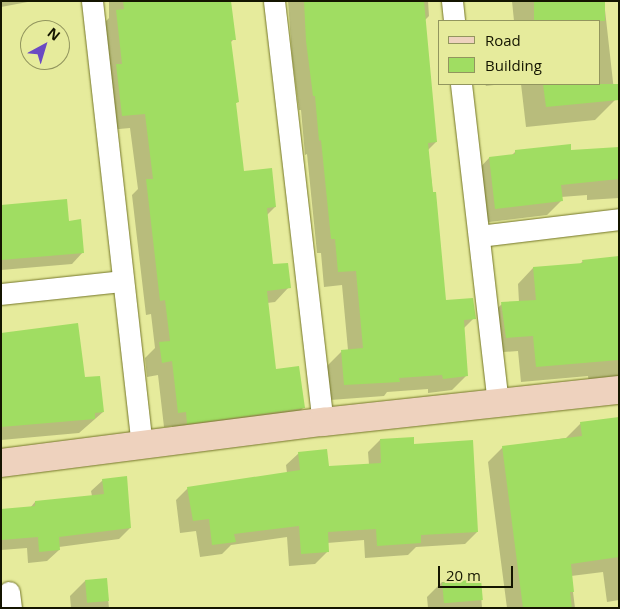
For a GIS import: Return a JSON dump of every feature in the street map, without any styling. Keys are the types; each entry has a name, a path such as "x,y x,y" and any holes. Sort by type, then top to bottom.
{"street":[{"path":"92,1 122,281 142,445"},
{"path":"274,1 323,422"},
{"path":"452,1 454,20"},
{"path":"461,85 498,403"},
{"path":"479,236 619,219"},
{"path":"1,294 122,281"},
{"path":"1,463 323,422 619,390"}],"building":[{"path":"123,1 231,1 236,40 231,40 239,102 236,103 244,171 272,168 276,207 267,208 273,264 288,263 291,288 267,291 276,369 299,366 305,408 187,424 186,412 178,413 172,361 162,363 159,342 170,341 165,300 160,301 146,179 153,179 145,114 122,116 116,64 122,64 116,10 124,9"},
{"path":"304,1 424,1 437,142 428,143 433,192 436,192 446,300 473,298 476,319 464,320 468,376 443,379 442,375 399,378 400,382 344,385 341,350 363,348 356,271 338,272 335,239 331,239 321,140 319,141 315,96 313,96 306,41"},
{"path":"534,1 605,1 605,21 534,20"},
{"path":"619,84 619,100 546,107 543,85"},
{"path":"571,144 571,150 619,147 619,179 561,185 563,201 495,209 489,157 515,154 515,150"},
{"path":"67,199 69,221 81,219 84,253 1,260 1,205"},
{"path":"619,256 619,360 536,367 533,336 506,338 501,302 536,300 533,267 583,263 582,260"},
{"path":"78,323 85,377 100,376 104,412 95,413 95,419 1,427 1,333"},
{"path":"619,417 619,557 571,564 574,592 570,592 572,608 523,608 502,446 582,436 580,422"},
{"path":"414,437 414,444 473,440 478,532 421,535 421,543 377,546 376,529 328,532 329,552 301,554 299,526 234,534 236,542 212,545 209,519 193,521 187,487 300,470 298,452 327,449 329,466 381,463 380,439"},
{"path":"127,476 131,528 59,537 60,550 39,552 38,537 1,540 1,509 35,506 35,501 104,494 102,479"},
{"path":"107,578 109,601 87,603 85,580"},
{"path":"481,579 483,600 444,603 442,582"}]}
